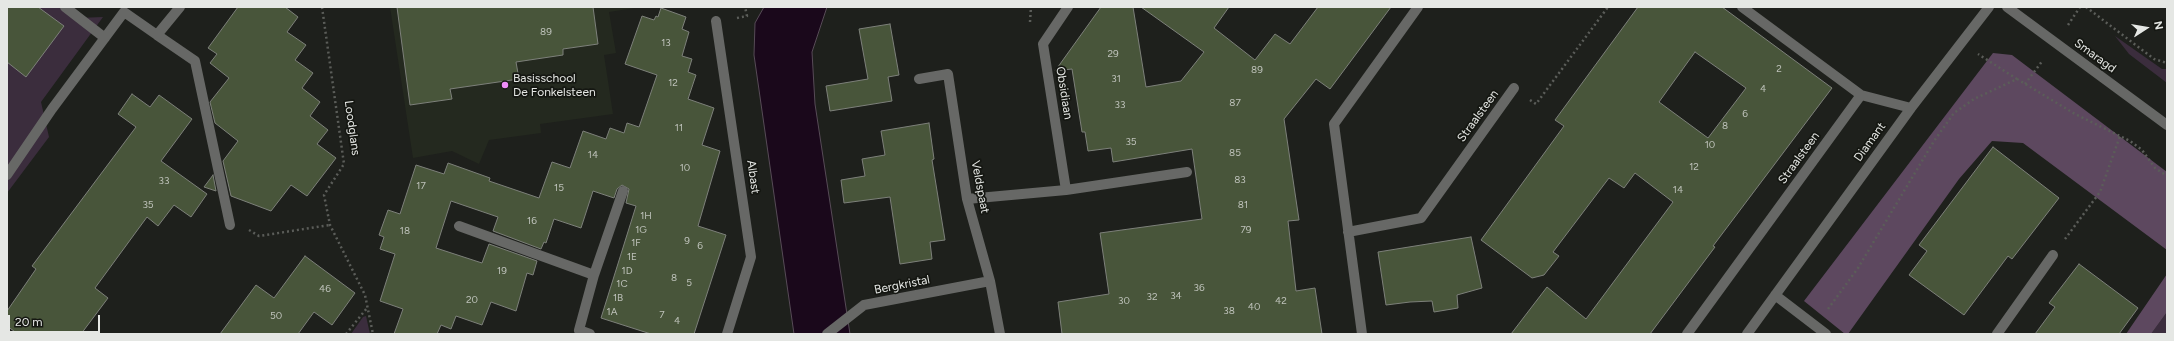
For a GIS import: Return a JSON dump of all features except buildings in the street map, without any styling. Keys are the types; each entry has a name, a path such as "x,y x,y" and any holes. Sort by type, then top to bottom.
{"street":[{"path":"65,7 105,38"},
{"path":"157,35 180,7"},
{"name":"Obsidiaan","path":"1066,190 1043,44 1068,7"},
{"path":"1362,334 1334,124 1418,7"},
{"path":"1742,7 1861,95 1911,108"},
{"name":"Diamant","path":"1746,334 1911,108 1989,7"},
{"name":"Smaragd","path":"2007,7 2167,125"},
{"path":"7,175 124,12 195,61 230,225"},
{"name":"Albast","path":"716,21 751,257 727,334"},
{"name":"Veldspaat","path":"919,79 948,74 967,199 990,281 1000,334"},
{"name":"Straalsteen","path":"1348,232 1421,218 1514,88"},
{"name":"Straalsteen","path":"1687,334 1861,95"},
{"path":"967,199 1066,190 1187,172"},
{"path":"590,334 579,330 594,276 623,191"},
{"path":"459,226 594,276"},
{"path":"1997,334 2053,255"},
{"name":"Bergkristal","path":"827,334 864,305 990,281"},
{"path":"1775,295 1826,334"}],"path":[{"name":"Loodglans","path":"322,7 344,164 324,196 330,225 365,294 373,334"},
{"name":"Straalsteen","path":"1514,88 1536,104 1608,7"},
{"path":"2086,7 2154,59 2167,63"},
{"path":"1962,42 2017,79 2075,114 2120,136 2142,150 2155,168 2167,176"},
{"path":"1814,326 1858,268 1934,141 1954,114 1974,99 2017,79"},
{"path":"2053,255 2100,192 2120,136"},
{"path":"230,225 244,226 259,236 330,225"},
{"path":"346,334 367,308"}],"shaded area":[{"path":"7,7 64,7 78,18 103,17 41,102 49,137 7,193"},
{"name":"Basisschool De Fonkelsteen","path":"390,7 641,7 609,12 616,53 604,55 613,114 540,124 541,133 489,140 479,164 452,151 413,158"},
{"path":"764,7 827,7 812,52 815,104 850,334 794,334 754,55 755,23"},
{"path":"2115,36 2162,69 2167,69 2167,83 2129,54"},
{"path":"1993,53 2012,55 2167,172 2167,250 2023,143 1992,141 1959,179 1848,334 1845,334 1804,301"},
{"path":"2167,274 2167,312 2151,334 2126,334"},
{"path":"2167,312 2167,334 2151,334"},
{"path":"366,316 370,334 351,334 363,317"}],"place":[{"name":"Basisschool De Fonkelsteen","path":"505,85"}]}
